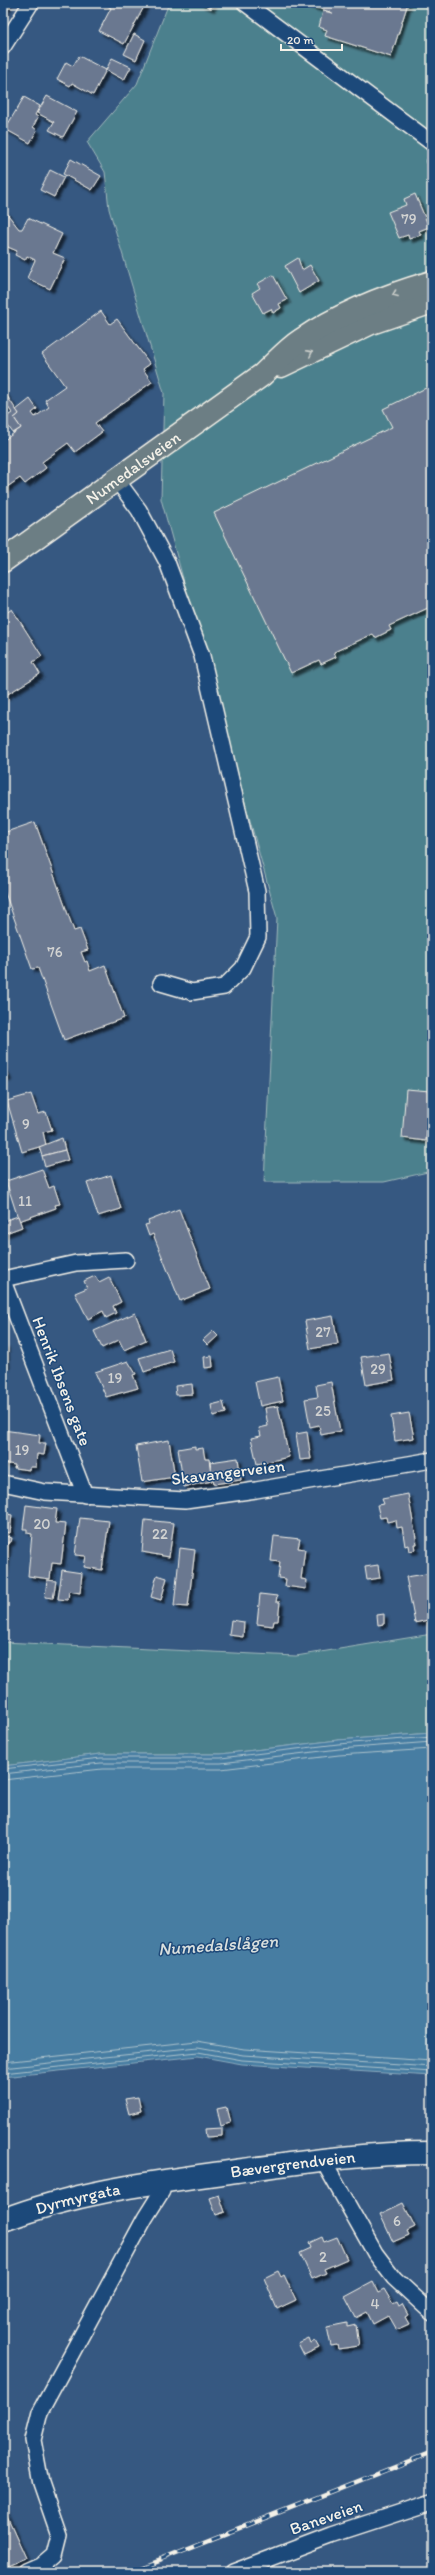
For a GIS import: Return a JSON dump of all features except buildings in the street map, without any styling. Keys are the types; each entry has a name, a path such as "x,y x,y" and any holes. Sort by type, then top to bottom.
{"main road":[{"name":"Numedalsveien","path":"3,561 262,374 300,340 378,301 432,282"},
{"name":"Numedalsveien","path":"262,374 371,323 432,302"},
{"name":"Bævergrendveien","path":"158,2187 322,2159 396,2153 432,2153"},
{"name":"Dyrmyrgata","path":"3,2220 71,2197 158,2187"}],"street":[{"path":"3,47 31,3"},
{"path":"245,3 432,143"},
{"path":"116,479 139,510 167,562 202,656 257,892 258,937 243,968 224,986 192,992 160,983"},
{"path":"3,1280 76,1263 126,1260"},
{"name":"Henrik Ibsens gate","path":"3,1280 85,1495"},
{"name":"Skavangerveien","path":"3,1483 45,1492 185,1500 256,1490 432,1460"},
{"path":"322,2159 375,2253 394,2278 432,2313"},
{"path":"27,2572 41,2566 54,2555 59,2535 41,2483 33,2440 40,2412 145,2218 158,2187"},
{"name":"Baneveien","path":"233,2572 331,2535 432,2502"}],"green space":[{"path":"169,3 432,3 432,1171 384,1182 264,1182 277,918 161,499 164,393 109,209 105,172 87,142 137,84"},
{"path":"432,1634 432,1733 338,1740 221,1754 101,1754 3,1766 3,1642 296,1656"}],"water":[{"name":"Numedalslågen","path":"432,1733 432,2076 242,2064 198,2056 3,2077 3,1766 101,1754 221,1754 338,1740"}],"railway":[{"path":"128,2572 432,2452"}]}
